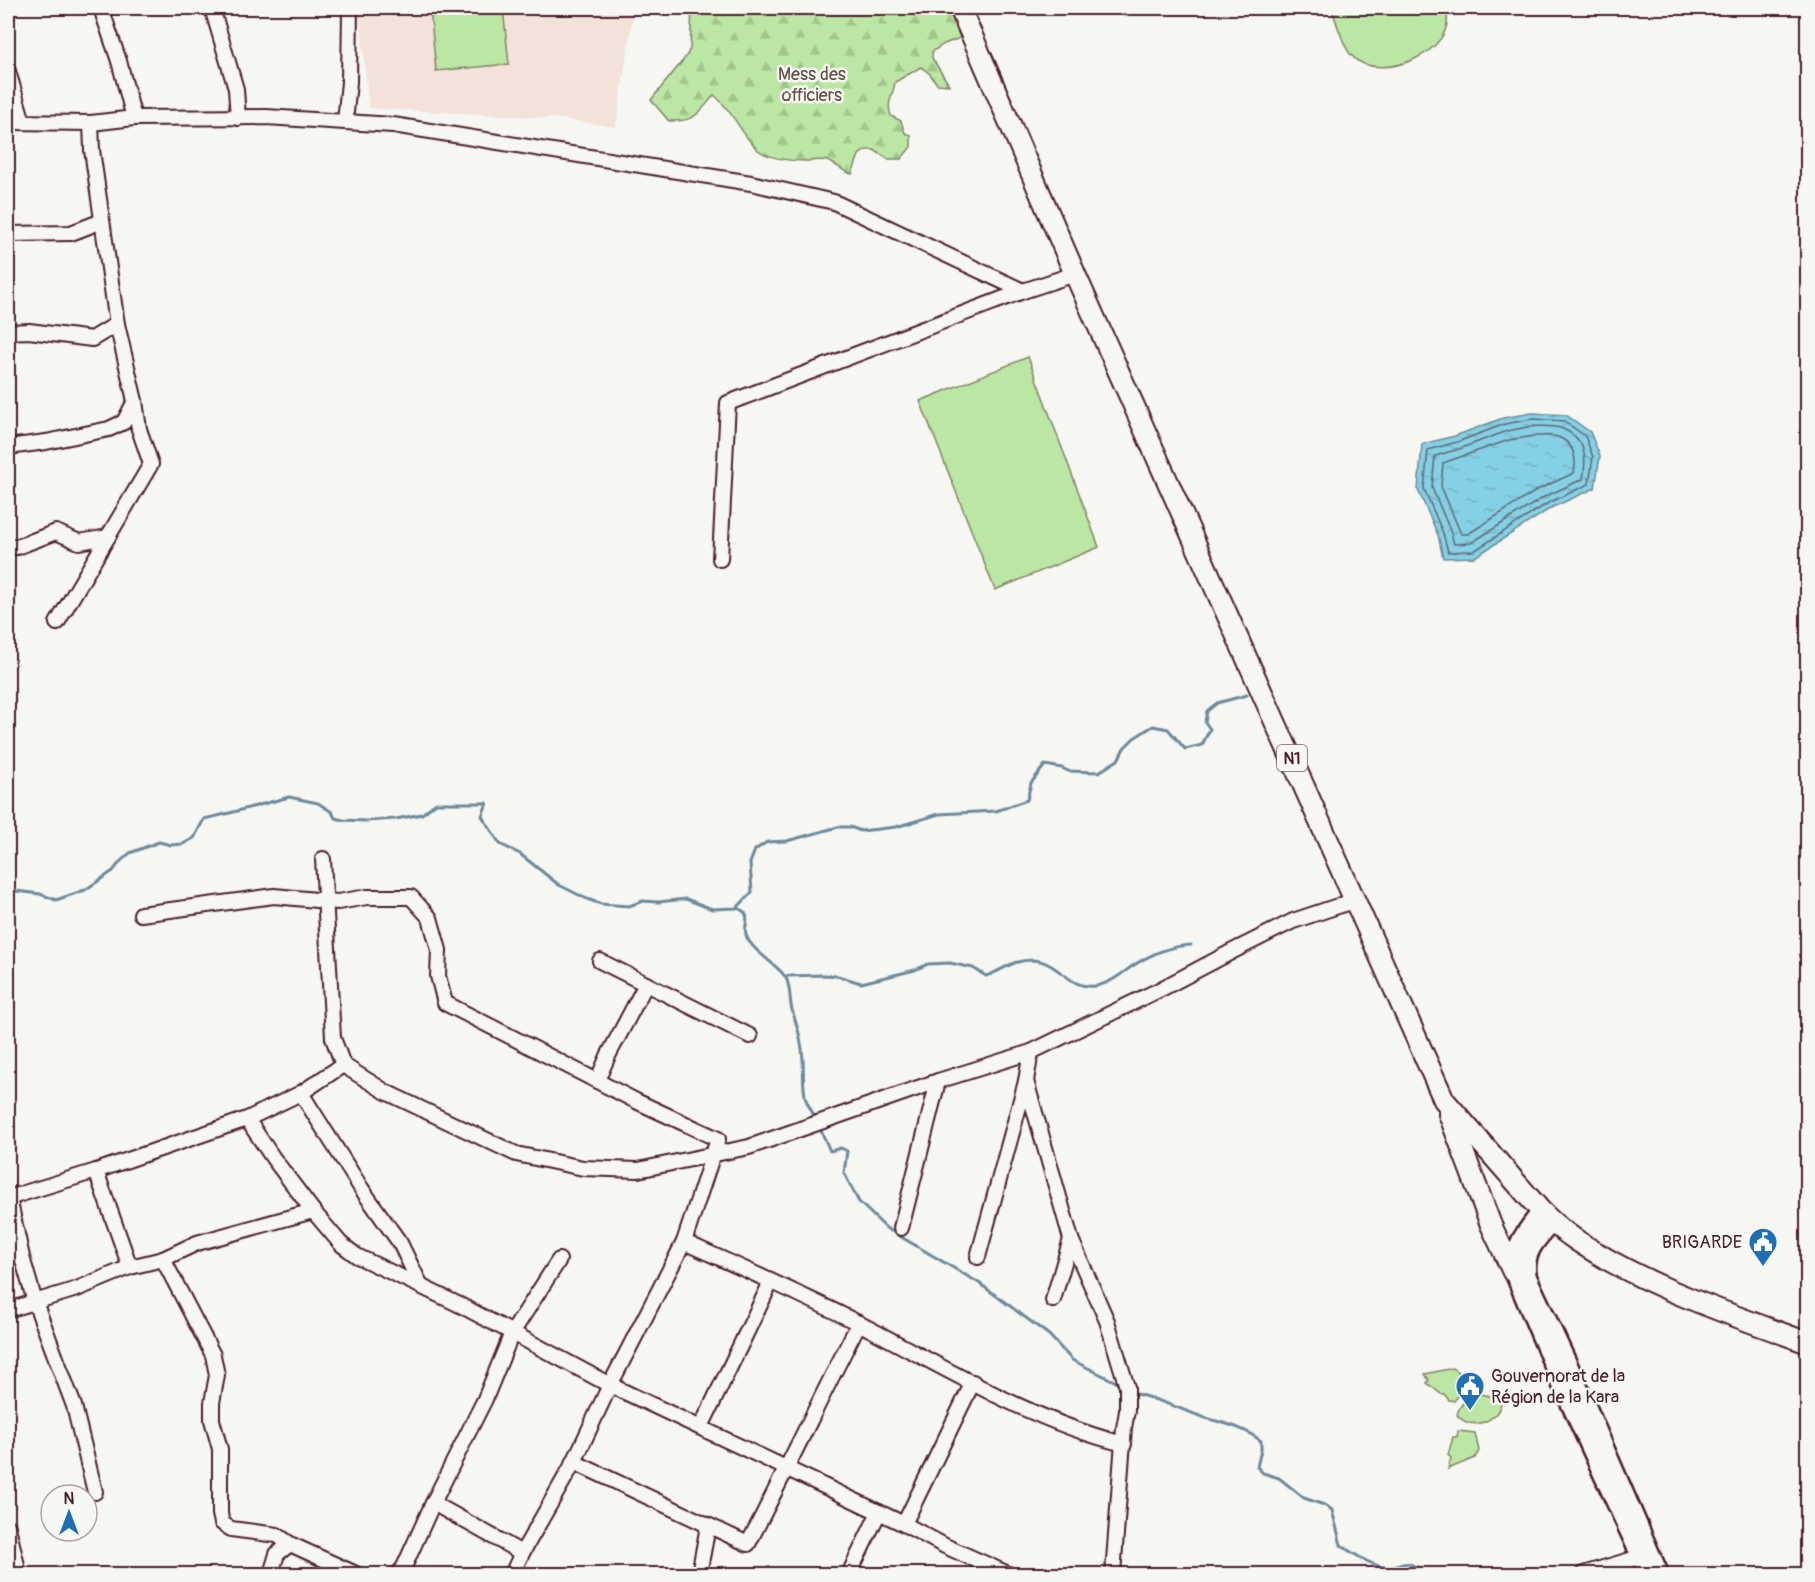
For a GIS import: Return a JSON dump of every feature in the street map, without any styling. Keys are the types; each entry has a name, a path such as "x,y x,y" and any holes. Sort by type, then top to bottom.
{"highway":[{"name":"N1","path":"960,8 1075,274 1444,1100 1546,1217 1595,1252 1662,1287 1808,1343"},
{"path":"1444,1100 1491,1225 1513,1272"}],"main road":[{"path":"1546,1217 1520,1238 1514,1256 1513,1272 1572,1389 1660,1575"},
{"path":"1546,1217 1527,1258 1528,1277 1648,1575"}],"street":[{"path":"101,8 134,118"},
{"path":"212,8 236,89 238,117"},
{"path":"345,122 349,82 350,8"},
{"path":"8,71 23,122"},
{"path":"8,122 91,123 134,118 266,117 393,125 739,181 834,202 1023,291"},
{"path":"57,623 151,464 139,429 135,401 117,324 92,150 91,123"},
{"path":"8,234 71,233 102,221"},
{"path":"720,558 728,403 1023,291 1075,274"},
{"path":"8,332 29,331 92,339 117,324"},
{"path":"8,447 109,429 123,422 135,401"},
{"path":"8,546 17,547 56,532 79,542 108,537"},
{"path":"323,859 333,1038 343,1065 386,1092 516,1154 584,1168 638,1170 749,1147 938,1081 1031,1052 1293,921 1356,900"},
{"path":"141,914 274,896 325,902 367,897 411,897 430,918 439,950 438,976 445,1003 636,1101 718,1138 684,1242 610,1384 574,1462 522,1553 512,1575"},
{"path":"600,961 750,1036"},
{"path":"597,1081 646,984"},
{"path":"978,1257 1026,1081 1031,1052"},
{"path":"93,1483 74,1406 35,1302 8,1198 96,1171 247,1119 301,1093 343,1065"},
{"path":"901,1228 938,1081"},
{"path":"1026,1081 1071,1239 1107,1321 1127,1392 1113,1575"},
{"path":"301,1093 361,1188 400,1243 421,1286"},
{"path":"247,1119 273,1158 314,1211 341,1244 357,1256 421,1286 610,1384 1008,1575"},
{"path":"96,1171 130,1268"},
{"path":"8,1310 77,1289 130,1268 163,1260 197,1242 314,1211"},
{"path":"1053,1300 1071,1239"},
{"path":"684,1242 859,1323 1058,1424 1124,1444"},
{"path":"163,1260 213,1355 217,1376 212,1403 212,1420 220,1449 222,1523 231,1529 276,1535 356,1575"},
{"path":"398,1575 404,1567 485,1399 512,1333 559,1260"},
{"path":"701,1427 771,1282"},
{"path":"574,1462 748,1544 859,1323"},
{"path":"904,1524 973,1382"},
{"path":"433,1503 522,1553"},
{"path":"849,1575 879,1512"},
{"path":"699,1575 708,1526"},
{"path":"8,1527 19,1575"},
{"path":"271,1575 277,1554 290,1544"},
{"path":"1583,1575 1640,1557"}],"shaded area":[{"path":"359,8 634,8 616,127 554,118 369,108"}],"green space":[{"path":"430,8 503,8 509,64 436,71"},
{"name":"Mess des officiers","path":"692,8 948,8 960,38 932,52 932,58 949,85 937,84 921,67 895,82 890,103 891,116 901,121 905,133 911,135 911,147 901,159 888,159 874,150 866,150 859,155 852,174 825,160 789,160 763,153 746,137 726,107 714,95 690,118 669,121 651,100 690,49"},
{"path":"1331,8 1445,8 1447,24 1441,38 1430,50 1397,65 1379,67 1363,64 1351,55 1342,40"},
{"path":"1028,357 1099,547 995,590 920,401"},
{"path":"1453,1368 1458,1372 1464,1389 1454,1401 1449,1400 1427,1383 1429,1380 1425,1374"},
{"path":"1479,1394 1491,1396 1501,1403 1498,1410 1489,1420 1476,1424 1462,1420 1457,1415 1460,1407 1468,1399"},
{"path":"1458,1431 1475,1433 1479,1451 1475,1458 1448,1469 1451,1458 1448,1455 1453,1437 1457,1437"}],"water":[{"path":"1532,413 1566,415 1590,432 1600,456 1595,488 1551,508 1475,557 1443,558 1438,535 1418,490 1422,444 1455,436 1503,418"}],"waterway":[{"path":"8,890 40,894 56,900 85,890 113,871 130,853 159,842 171,845 183,844 194,838 204,819 289,797 318,803 332,812 335,818 366,821 422,814 436,803 487,803 482,816 500,844 520,854 559,885 587,899 601,904 629,906 643,901 686,899 712,909 737,908 752,892 750,863 755,850 767,842 787,841 838,827 850,827 861,831 896,827 939,814 996,811 1027,800 1031,783 1045,765 1068,771 1099,772 1118,760 1124,748 1134,738 1153,726 1168,729 1185,749 1202,745 1210,729 1205,722 1207,711 1217,703 1247,695"},
{"path":"737,908 747,916 745,931 749,941 783,973 788,982 791,1006 802,1046 806,1100 816,1120"},
{"path":"786,976 838,976 861,983 915,970 928,964 950,963 973,968 986,976 1013,963 1033,960 1050,965 1078,984 1095,986 1110,981 1152,955 1167,949 1191,945"},
{"path":"819,1126 830,1151 841,1148 847,1151 844,1173 859,1202 886,1228 979,1283 1049,1335 1072,1360 1116,1382 1123,1390"},
{"path":"1132,1393 1246,1431 1261,1441 1257,1467 1263,1473 1279,1478 1304,1498 1332,1510 1341,1545 1375,1565 1387,1568 1405,1563 1417,1567 1426,1574"}],"place":[{"name":"BRIGARDE","path":"1763,1268"},
{"name":"Gouvernorat de la Région de la Kara","path":"1470,1412"}]}
